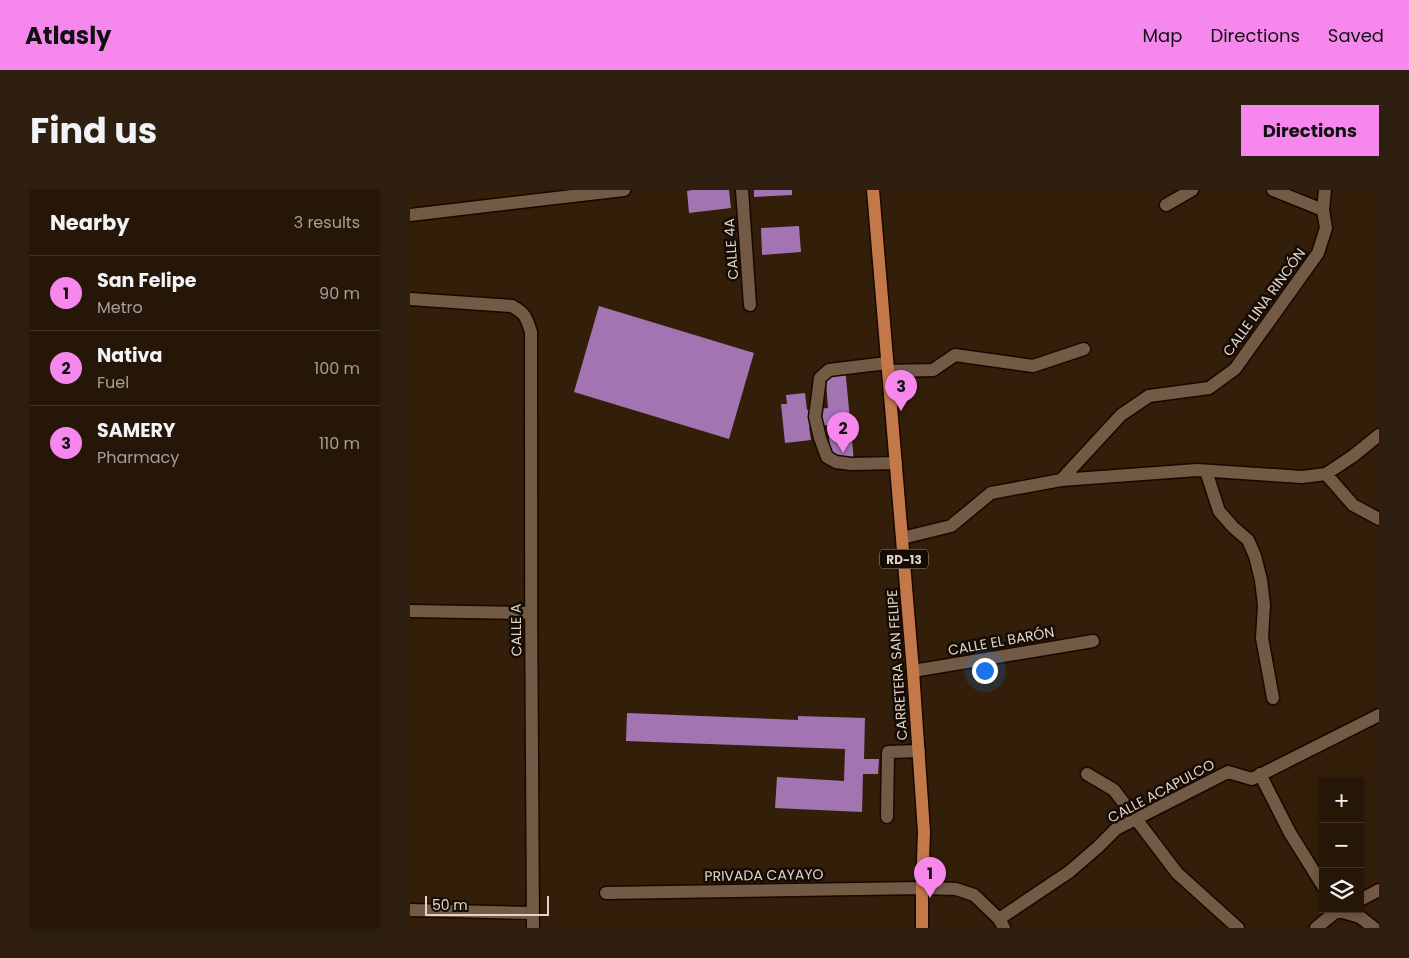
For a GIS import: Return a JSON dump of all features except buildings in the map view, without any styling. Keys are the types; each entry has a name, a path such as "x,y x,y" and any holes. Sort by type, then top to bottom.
{"main road":[{"name":"CARRETERA SAN FELIPE","path":"873,190 919,751 924,832 922,928"}],"street":[{"path":"410,215 624,190"},
{"name":"CALLE 4A","path":"742,190 750,305"},
{"path":"1166,205 1192,190"},
{"path":"1273,190 1323,210"},
{"name":"CALLE LINA RINCÓN","path":"1061,480 1121,415 1149,396 1209,388 1235,369 1318,253 1326,228 1323,210 1325,190"},
{"name":"CALLE A","path":"410,299 512,306 523,312 531,332 530,536 533,928"},
{"path":"896,463 851,464 836,462 827,456 815,417 820,378 829,370 888,367 933,370 954,355 1033,366 1084,349"},
{"path":"902,538 951,526 991,493 1061,480 1197,470 1302,477 1326,474 1353,456 1379,435"},
{"path":"1206,471 1218,511 1248,540 1255,556 1264,605 1262,638 1273,698"},
{"path":"1326,474 1353,505 1379,519"},
{"path":"410,611 532,613"},
{"name":"CALLE EL BARÓN","path":"913,672 1093,641"},
{"name":"CALLE ACAPULCO","path":"1001,924 1069,872 1116,829 1228,772 1252,778 1379,715"},
{"path":"887,817 888,752 919,751"},
{"path":"1087,774 1114,790 1178,873 1238,928"},
{"path":"1260,774 1290,833 1319,880"},
{"name":"PRIVADA CAYAYO","path":"606,892 956,889 974,895 1001,924"},
{"path":"1364,898 1379,890"},
{"path":"410,910 533,913"},
{"path":"1316,928 1335,913"},
{"path":"1348,913 1360,918 1374,928"}],"place":[{"name":"SAMERY","path":"901,411"},
{"name":"Nativa","path":"843,453"},
{"name":"San Felipe","path":"930,898"}]}
